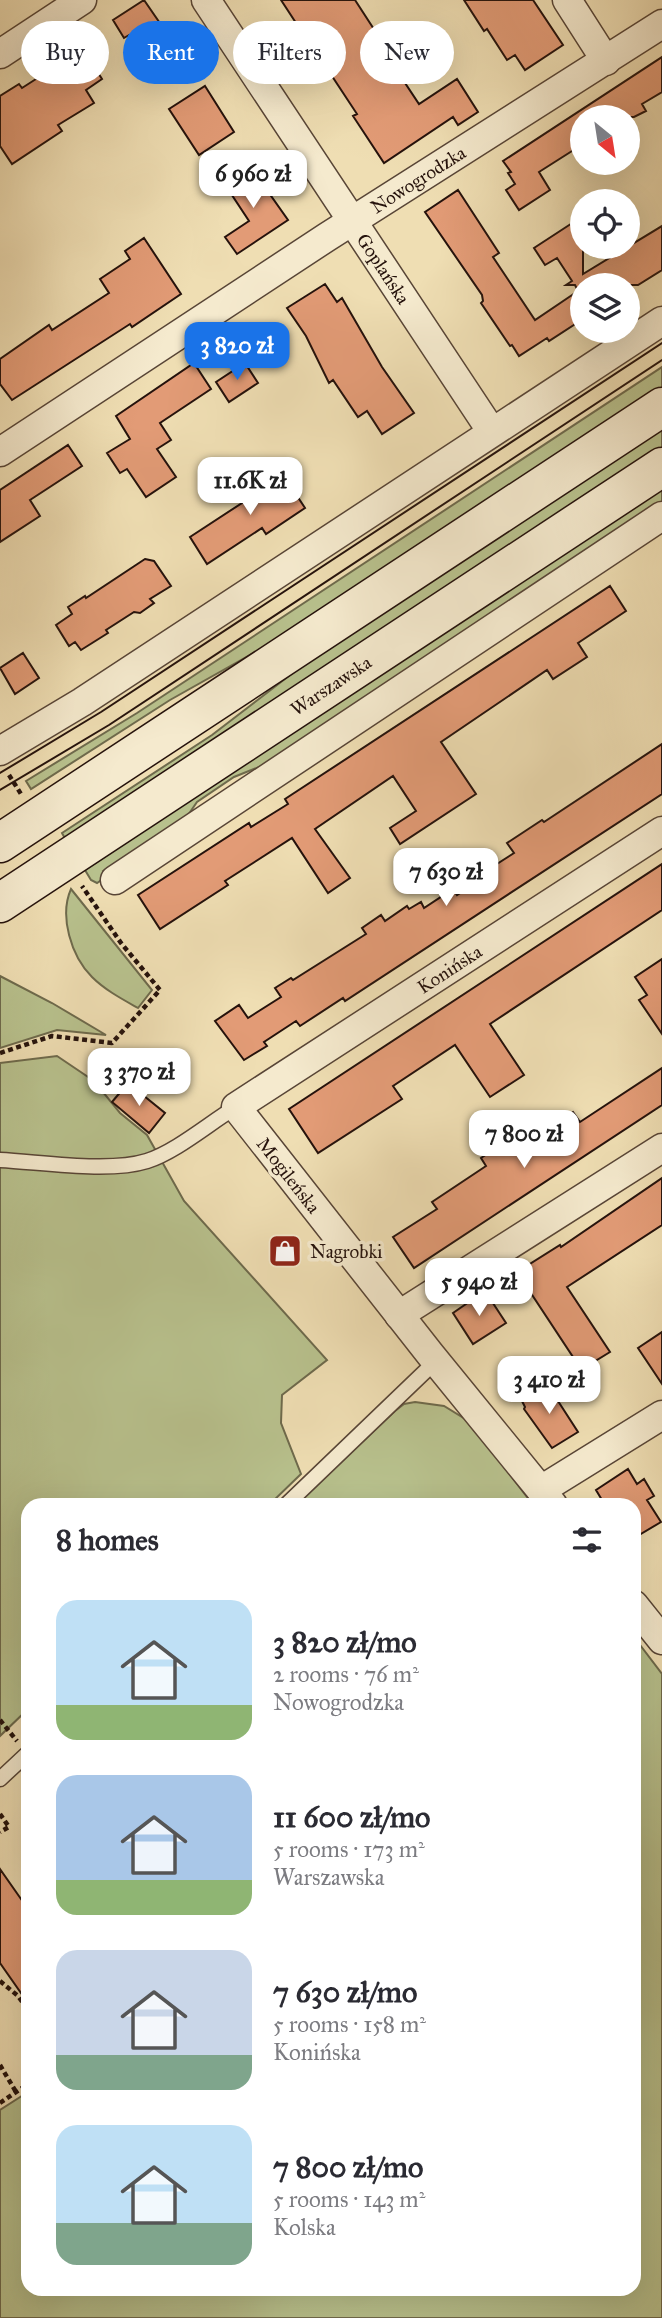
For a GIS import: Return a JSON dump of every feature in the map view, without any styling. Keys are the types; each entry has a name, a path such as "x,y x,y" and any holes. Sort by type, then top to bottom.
{"main road":[{"path":"0,843 662,407"},
{"name":"Warszawska","path":"0,903 662,467"}],"street":[{"path":"0,54 82,0"},
{"name":"Goplańska","path":"206,0 492,432"},
{"path":"567,0 606,61"},
{"name":"Nowogrodzka","path":"0,452 662,24"},
{"path":"3,761 82,702 662,321"},
{"path":"115,880 662,516"},
{"path":"0,819 37,818"},
{"name":"Konińska","path":"236,1107 662,831"},
{"name":"Mogileńska","path":"236,1107 547,1497"},
{"path":"400,1315 662,1148"},
{"path":"547,1497 662,1415"},
{"path":"641,1614 662,1640"}],"lane":[{"path":"0,1160 93,1165 129,1165 147,1161 168,1152 236,1107"},
{"path":"293,1498 436,1361"},
{"path":"0,1779 21,1753"}],"path":[{"path":"3,761 37,818"},
{"path":"0,1053 52,1036 112,1044 160,990 121,943 64,861"},
{"path":"0,1720 21,1745"},
{"path":"0,1814 9,1826 0,1832"},
{"path":"0,1981 21,2000"},
{"path":"0,2064 16,2092"},
{"path":"0,2104 21,2089"}],"green space":[{"path":"662,367 662,391 291,632 170,700 31,789 26,781 137,713"},
{"path":"662,423 662,451 67,842 62,833 212,735 350,629"},
{"path":"662,484 662,503 264,765 234,777 197,802 186,818 103,871 106,877 97,883 91,880 85,870"},
{"path":"71,889 152,990 138,1008 97,982 78,958 67,923 66,911"},
{"path":"0,976 106,1035 57,1030 0,1048"},
{"path":"57,1056 94,1081 120,1113 147,1135 184,1201 327,1360 282,1395 281,1423 301,1474 276,1498 21,1498 21,1716 0,1736 0,1063"},
{"path":"415,1402 444,1406 470,1422 528,1498 302,1498 404,1404"},
{"path":"641,1646 662,1674 662,2318 0,2318 0,2110 21,2096 21,2296 641,2296"}],"building":[{"path":"144,0 158,21 123,21 123,36 113,20"},
{"path":"281,0 355,0 369,21 360,21 360,84 406,84 419,104 449,84 454,84 457,79 478,112 458,125 453,117 384,163 353,116 357,114 337,84 346,84 346,21 295,21"},
{"path":"464,0 533,0 563,45 525,70 515,55 507,60"},
{"path":"662,57 662,92 642,104 646,111 640,114 640,105 589,105"},
{"path":"19,84 22,88 28,84 95,84 86,90 94,103 58,125 62,131 12,164 0,146 0,96"},
{"path":"205,86 234,132 199,155 169,109"},
{"path":"570,117 570,152 539,172 550,190 519,210 506,190 515,184 503,161"},
{"path":"250,166 288,220 237,254 225,237 249,221 224,183"},
{"path":"458,190 499,253 493,257 535,320 570,296 570,327 519,356 481,303 482,295 425,212"},
{"path":"570,224 570,259 583,259 583,273 570,273 570,278 557,258 545,265 534,248"},
{"path":"662,226 662,270 640,284 640,273 585,273 608,259 640,259 640,239"},
{"path":"144,238 181,294 12,400 0,384 0,359 49,325 52,330 109,293 100,279 130,259 125,251"},
{"path":"325,284 337,302 342,298 382,367 414,413 382,434 367,411 358,417 333,380 329,383 306,336 287,308"},
{"path":"194,363 211,389 160,423 171,440 157,449 176,477 146,497 127,469 120,473 107,453 130,439 116,416"},
{"path":"245,363 258,383 229,402 216,382"},
{"path":"68,445 82,466 30,500 40,516 0,542 0,490"},
{"path":"280,470 305,508 266,534 262,528 207,564 190,537 245,501 241,497"},
{"path":"145,559 154,561 171,586 150,599 154,603 140,613 134,612 81,650 75,642 69,646 56,625 72,614 68,607"},
{"path":"610,586 626,611 578,643 587,657 553,679 547,670 441,742 476,794 400,844 390,828 416,811 393,776 315,829 350,878 328,893 292,838 225,881 228,885 160,929 138,895 249,823 251,827 288,804 285,799"},
{"path":"23,653 39,678 15,694 0,668"},
{"path":"662,744 662,794 345,1001 343,998 300,1026 296,1021 264,1042 267,1046 244,1060 215,1021 239,1005 248,1018 281,997 275,988 291,978 293,980 366,934 362,928 381,915 385,921 407,906 409,909 421,902 424,908 453,889 457,895 488,874 486,871 514,853 507,843 542,820 544,822"},
{"path":"662,864 662,910 490,1024 524,1075 490,1097 455,1045 393,1086 402,1099 318,1153 289,1109"},
{"path":"662,959 662,1034 639,1000 647,995 635,977"},
{"path":"662,1068 662,1105 414,1268 393,1237 437,1209 432,1202 486,1166 481,1158 523,1130 529,1141 573,1112 580,1122"},
{"path":"128,1083 165,1113 149,1133 112,1102"},
{"path":"662,1178 662,1225 567,1287 610,1352 587,1366 585,1362 579,1366 517,1272 560,1245 561,1247"},
{"path":"485,1291 506,1323 473,1344 453,1313"},
{"path":"662,1332 662,1384 638,1348"},
{"path":"547,1384 578,1432 552,1448 524,1409 522,1401"},
{"path":"628,1469 637,1484 644,1479 654,1496 647,1500 661,1522 641,1534 641,1498 601,1498 596,1490"},
{"path":"0,1869 21,1899 21,1993 0,1963"}],"tram line":[{"path":"0,773 101,712 662,343"},
{"path":"0,790 109,725 662,360"}],"place":[{"name":"Nagrobki","path":"285,1251"}]}
